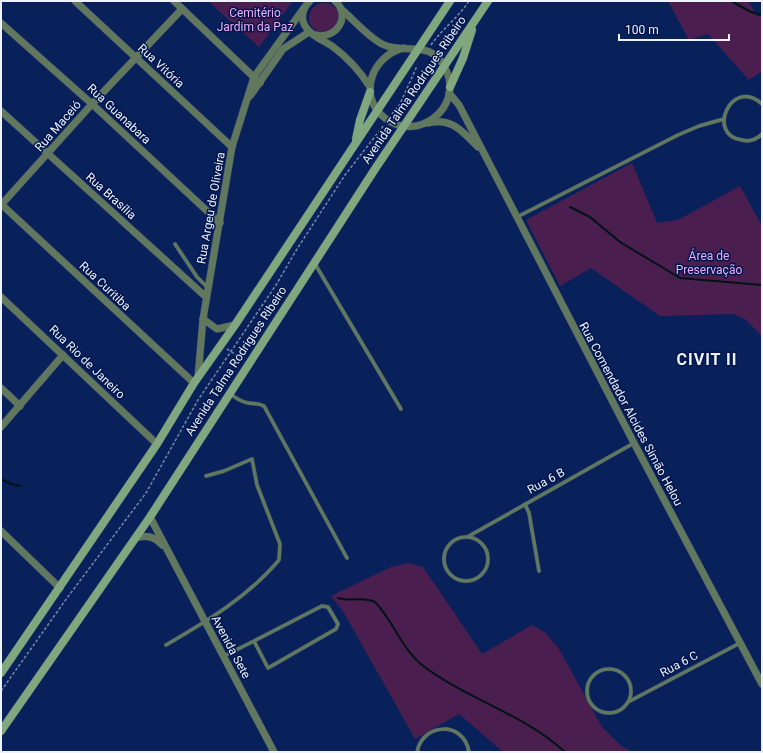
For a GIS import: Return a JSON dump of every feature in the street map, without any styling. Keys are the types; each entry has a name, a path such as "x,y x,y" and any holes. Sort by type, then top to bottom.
{"main road":[{"name":"Avenida Talma Rodrigues Ribeiro","path":"1,672 60,588 157,444 196,380 235,325 450,1"},
{"name":"Avenida Talma Rodrigues Ribeiro","path":"1,731 150,517 314,263 488,1"},
{"path":"450,90 463,58 474,22"},
{"path":"355,143 360,120 370,89"},
{"path":"1,737 16,709"}],"street":[{"name":"Rua Vitória","path":"75,1 232,147"},
{"path":"174,1 257,80"},
{"path":"257,80 309,1"},
{"path":"335,1 341,9 383,45 418,48 427,51 438,59 444,67 449,78 450,90 443,109 435,118 424,124"},
{"name":"Rua Maceió","path":"1,204 182,8"},
{"path":"304,8 303,21 312,33 332,46 349,61 370,89 377,110 387,120 404,127"},
{"path":"257,80 283,49 312,33 322,36 329,35 336,31 341,24 341,9"},
{"name":"Rua Guanabara","path":"1,23 92,104 220,223"},
{"path":"370,89 372,76 380,61 389,54 404,48"},
{"name":"Rua Argeu de Oliveira","path":"196,380 206,296 220,223 232,147 246,102 257,80"},
{"name":"Rua Comendador Alcides Simão Helou","path":"450,90 634,443 761,681"},
{"name":"Rua Brasília","path":"1,111 206,296"},
{"name":"Rua Comendador Alcides Simão Helou","path":"404,127 439,122 455,125 484,153"},
{"name":"Rua Curitiba","path":"1,204 196,380"},
{"name":"Rua Rio de Janeiro","path":"1,297 157,444"},
{"path":"203,319 218,329 235,325"},
{"path":"1,427 63,355"},
{"path":"1,388 20,406"},
{"name":"Avenida Sete","path":"150,517 274,752"},
{"path":"1,531 60,588"},
{"name":"Avenida Sete","path":"135,538 144,536 156,538 169,553"}],"lane":[{"path":"762,104 752,98 738,98 728,106 724,119 728,132 740,140 753,140 762,134"},
{"path":"516,217 678,135 700,126 724,119"},
{"path":"175,244 197,277 208,288"},
{"path":"314,263 401,409"},
{"path":"229,393 240,401 248,404 257,403 264,406 348,558"},
{"name":"Rua 6 B","path":"469,536 482,542 486,548 488,563 481,576 475,579 460,580 448,572 445,565 445,550 455,539 469,536 634,443"},
{"path":"166,645 222,612 263,580 280,560 280,544 257,485 252,458 224,471 206,476"},
{"path":"525,504 529,513 539,571"},
{"path":"224,656 254,640 322,606 328,607 338,624 336,629 268,668 254,640"},
{"name":"Rua 6 C","path":"628,702 631,689 630,682 620,672 606,669 594,676 590,681 588,696 591,702 602,712 617,711 628,702 740,643"},
{"path":"417,752 419,745 427,734 433,730 447,728 464,738 469,752"}],"path":[{"path":"427,51 438,35 453,22 469,1"},
{"path":"1,691 67,598 146,493 198,400 276,285 297,249 345,176 400,104 419,61"},
{"path":"221,345 249,363"}],"green space":[{"name":"Cemitério Jardim da Paz","path":"208,1 293,1 259,47"},
{"path":"668,1 748,1 757,16 762,16 762,71 749,80 708,34 689,40"},
{"path":"324,3 335,7 339,18 335,29 324,33 313,29 309,18 313,7"},
{"name":"Área de Preservação","path":"632,163 657,223 678,220 740,186 762,226 762,336 745,319 733,314 660,316 591,268 560,286 526,220"},
{"path":"409,563 423,567 482,654 532,625 546,633 559,649 602,727 618,743 631,752 503,752 459,714 415,739 344,613 331,596 391,567"}],"waterway":[{"path":"731,1 751,12 762,15"},
{"path":"570,207 590,217 620,242 680,278 762,285"},
{"path":"1,479 11,484 20,486"},
{"path":"338,598 366,599 375,602 387,617 408,651 422,665 457,688 532,727 565,752"}],"district":[{"name":"CIVIT II","path":"707,359"}]}
